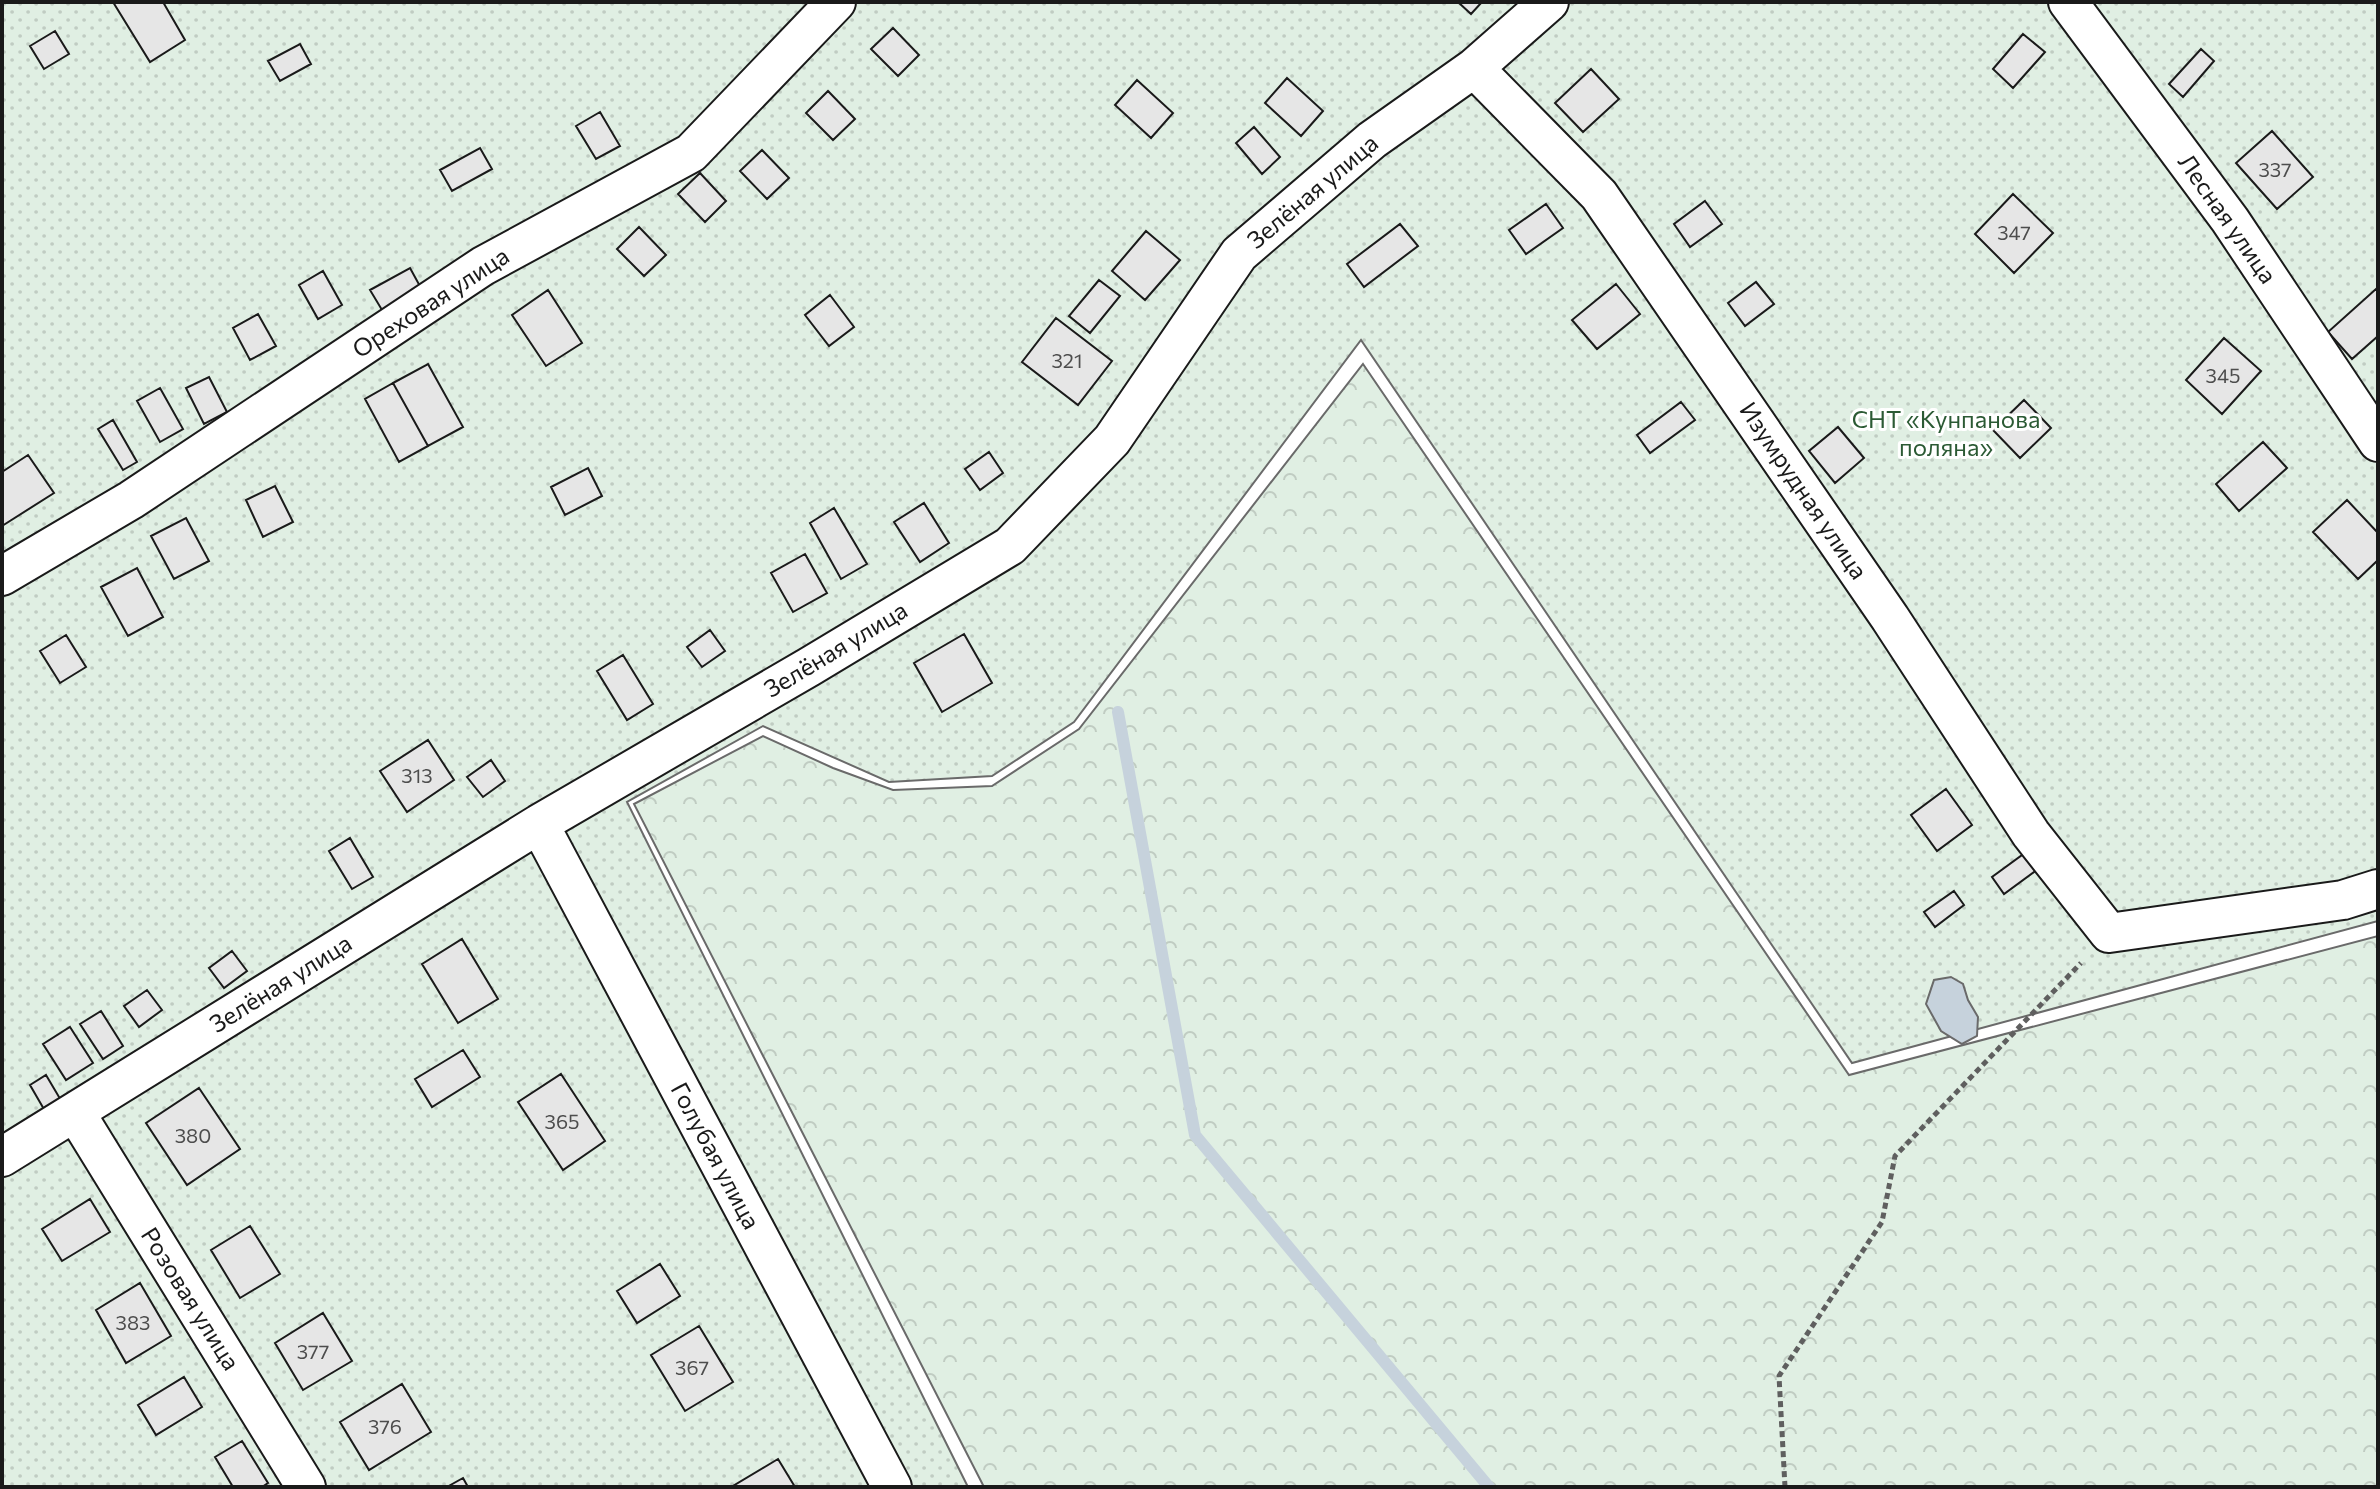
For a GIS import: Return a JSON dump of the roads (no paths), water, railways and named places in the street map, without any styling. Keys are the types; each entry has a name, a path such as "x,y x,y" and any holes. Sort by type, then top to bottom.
{"street":[{"name":"Ореховая улица","path":"2,576 131,500 483,266 691,153 836,2"},
{"name":"Зелёная улица","path":"2,1157 539,824 1010,546 1112,440 1239,254 1372,140 1474,68 1549,2"},
{"name":"Лесная улица","path":"2068,2 2230,220 2378,442"},
{"name":"Изумрудная улица","path":"1474,68 1599,195 1890,618 2031,834 2109,933 2343,900 2378,889"},
{"name":"Голубая улица","path":"539,824 892,1487"},
{"name":"Розовая улица","path":"75,1112 306,1487"}],"waterway":[{"path":"1118,712 1195,1135 1489,1487"}],"park label":[{"name":"СНТ «Кунпанова поляна»","path":"1946,434"}]}
